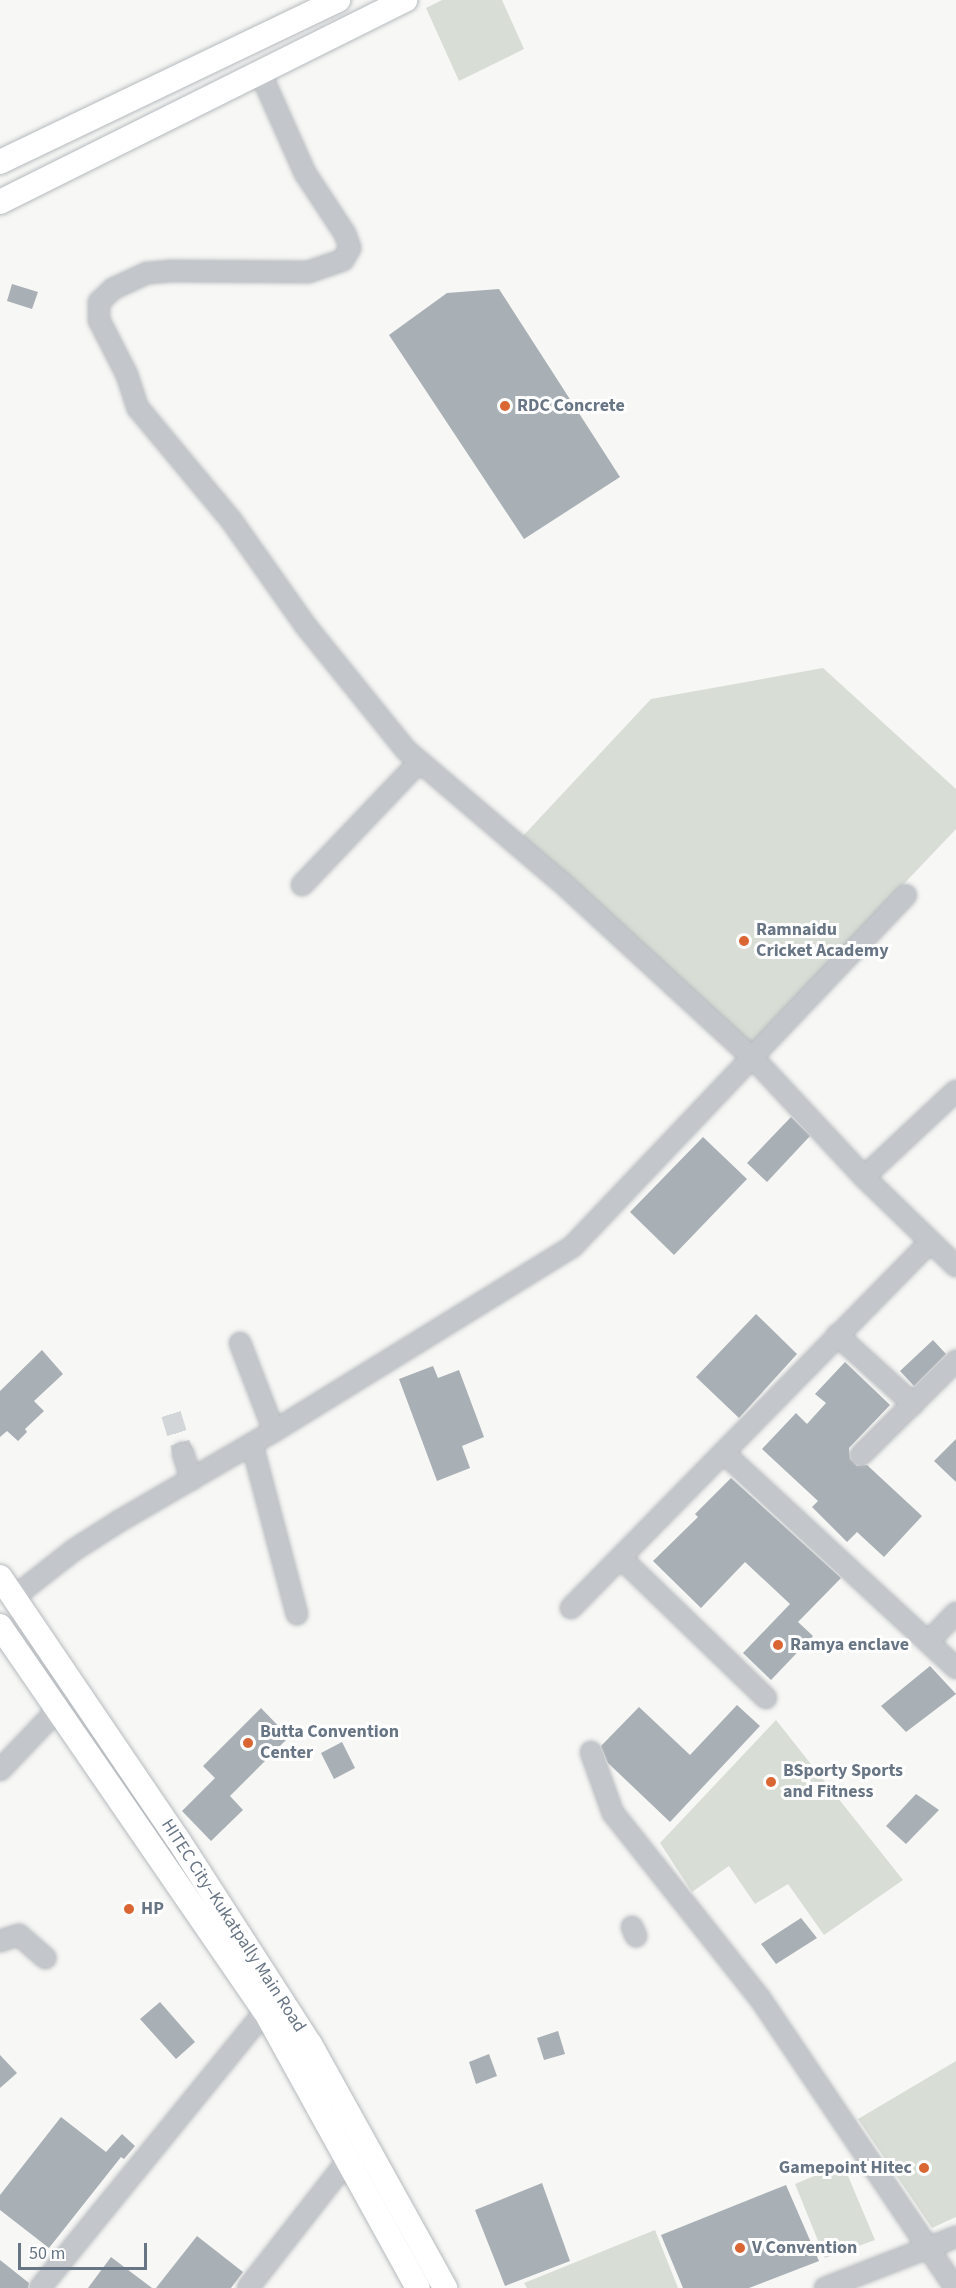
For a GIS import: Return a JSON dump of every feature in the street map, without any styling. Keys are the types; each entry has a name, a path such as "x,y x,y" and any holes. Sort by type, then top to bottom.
{"main road":[{"path":"0,162 338,0"},
{"path":"0,202 405,0"},
{"name":"HITEC City–Kukatpally Main Road","path":"0,1577 310,2044 445,2288"},
{"name":"HITEC City–Kukatpally Main Road","path":"0,1626 265,2011 418,2288"}],"street":[{"path":"260,72 305,173 345,234 350,248 343,260 294,274 227,270 147,273 113,289 99,302 99,320 127,375 138,408 231,519 305,625 419,762 559,880 753,1059 864,1177 956,1266"},
{"path":"302,885 419,762"},
{"path":"14,1597 74,1550 274,1431 572,1247 753,1059 906,895"},
{"path":"864,1177 956,1091"},
{"path":"571,1608 726,1454 837,1335 930,1242"},
{"path":"837,1335 913,1404"},
{"path":"240,1343 274,1431"},
{"path":"861,1455 956,1361"},
{"path":"252,1444 297,1614"},
{"path":"183,1453 191,1480"},
{"path":"726,1454 956,1668"},
{"path":"622,1559 766,1698"},
{"path":"929,1641 956,1613"},
{"path":"0,1770 58,1709"},
{"path":"591,1752 613,1813 759,1997 931,2248 955,2288"},
{"path":"0,1941 19,1935 45,1958"},
{"path":"40,2288 265,2011"},
{"path":"248,2288 348,2160"},
{"path":"825,2288 956,2237"}],"shaded area":[{"path":"442,0 502,0 524,49 459,81 426,8"},
{"name":"Ramnaidu Cricket Academy","path":"823,668 956,789 956,829 752,1044 522,837 651,699"},
{"name":"BSporty Sports and Fitness","path":"776,1720 903,1880 824,1935 788,1884 755,1904 729,1866 692,1892 660,1843"},
{"name":"Gamepoint Hitec","path":"956,2061 956,2217 932,2228 858,2119"},
{"path":"843,2164 875,2240 825,2258 795,2184"},
{"path":"655,2230 678,2288 527,2288 524,2283"}],"building":[{"path":"12,284 38,292 32,309 7,301"},
{"name":"RDC Concrete","path":"499,289 620,477 524,539 389,335 447,293"},
{"path":"791,1117 810,1136 767,1182 747,1163"},
{"path":"703,1137 747,1179 674,1255 630,1212"},
{"path":"756,1314 797,1354 739,1418 696,1377"},
{"path":"933,1340 946,1354 914,1386 900,1371"},
{"path":"42,1350 63,1374 34,1401 44,1411 25,1429 27,1432 18,1441 7,1431 0,1437 0,1391"},
{"path":"845,1362 890,1405 849,1448 850,1459 857,1466 867,1465 922,1516 884,1557 857,1532 847,1542 812,1507 818,1501 762,1449 796,1413 807,1424 826,1403 815,1394"},
{"path":"433,1366 438,1378 459,1370 484,1437 462,1446 470,1468 437,1481 399,1379"},
{"path":"956,1439 956,1482 934,1461"},
{"path":"731,1478 841,1578 798,1622 813,1636 771,1680 743,1653 790,1604 745,1562 701,1608 653,1561 698,1517 695,1514"},
{"path":"930,1666 956,1694 906,1732 881,1706"},
{"path":"737,1705 760,1726 670,1822 608,1763 601,1746 639,1707 690,1755"},
{"path":"261,1708 289,1737 230,1796 243,1810 211,1841 182,1811 215,1778 203,1766"},
{"path":"342,1742 355,1768 334,1779 321,1753"},
{"path":"916,1794 939,1810 906,1844 886,1826"},
{"path":"801,1918 817,1938 776,1964 761,1944"},
{"path":"160,2002 195,2042 176,2059 140,2019"},
{"path":"558,2031 565,2054 544,2060 537,2038"},
{"path":"489,2054 497,2076 476,2084 469,2062"},
{"path":"0,2055 17,2073 0,2088"},
{"path":"61,2117 106,2152 122,2134 135,2146 124,2159 121,2157 49,2248 0,2210 0,2195"},
{"path":"542,2183 570,2261 505,2286 475,2210"},
{"name":"V Convention","path":"786,2185 819,2261 749,2288 683,2288 661,2235"},
{"path":"197,2236 243,2272 231,2288 156,2288"},
{"path":"111,2257 152,2288 88,2288"},
{"path":"0,2260 29,2283 28,2288 0,2288"}],"tunnel":[{"path":"171,1414 183,1453"}],"place":[{"name":"RDC Concrete","path":"505,406"},
{"name":"Ramnaidu Cricket Academy","path":"744,941"},
{"name":"Ramya enclave","path":"778,1645"},
{"name":"Butta Convention Center","path":"248,1743"},
{"name":"BSporty Sports and Fitness","path":"771,1782"},
{"name":"HP","path":"129,1909"},
{"name":"Gamepoint Hitec","path":"924,2168"},
{"name":"V Convention","path":"740,2248"}]}
